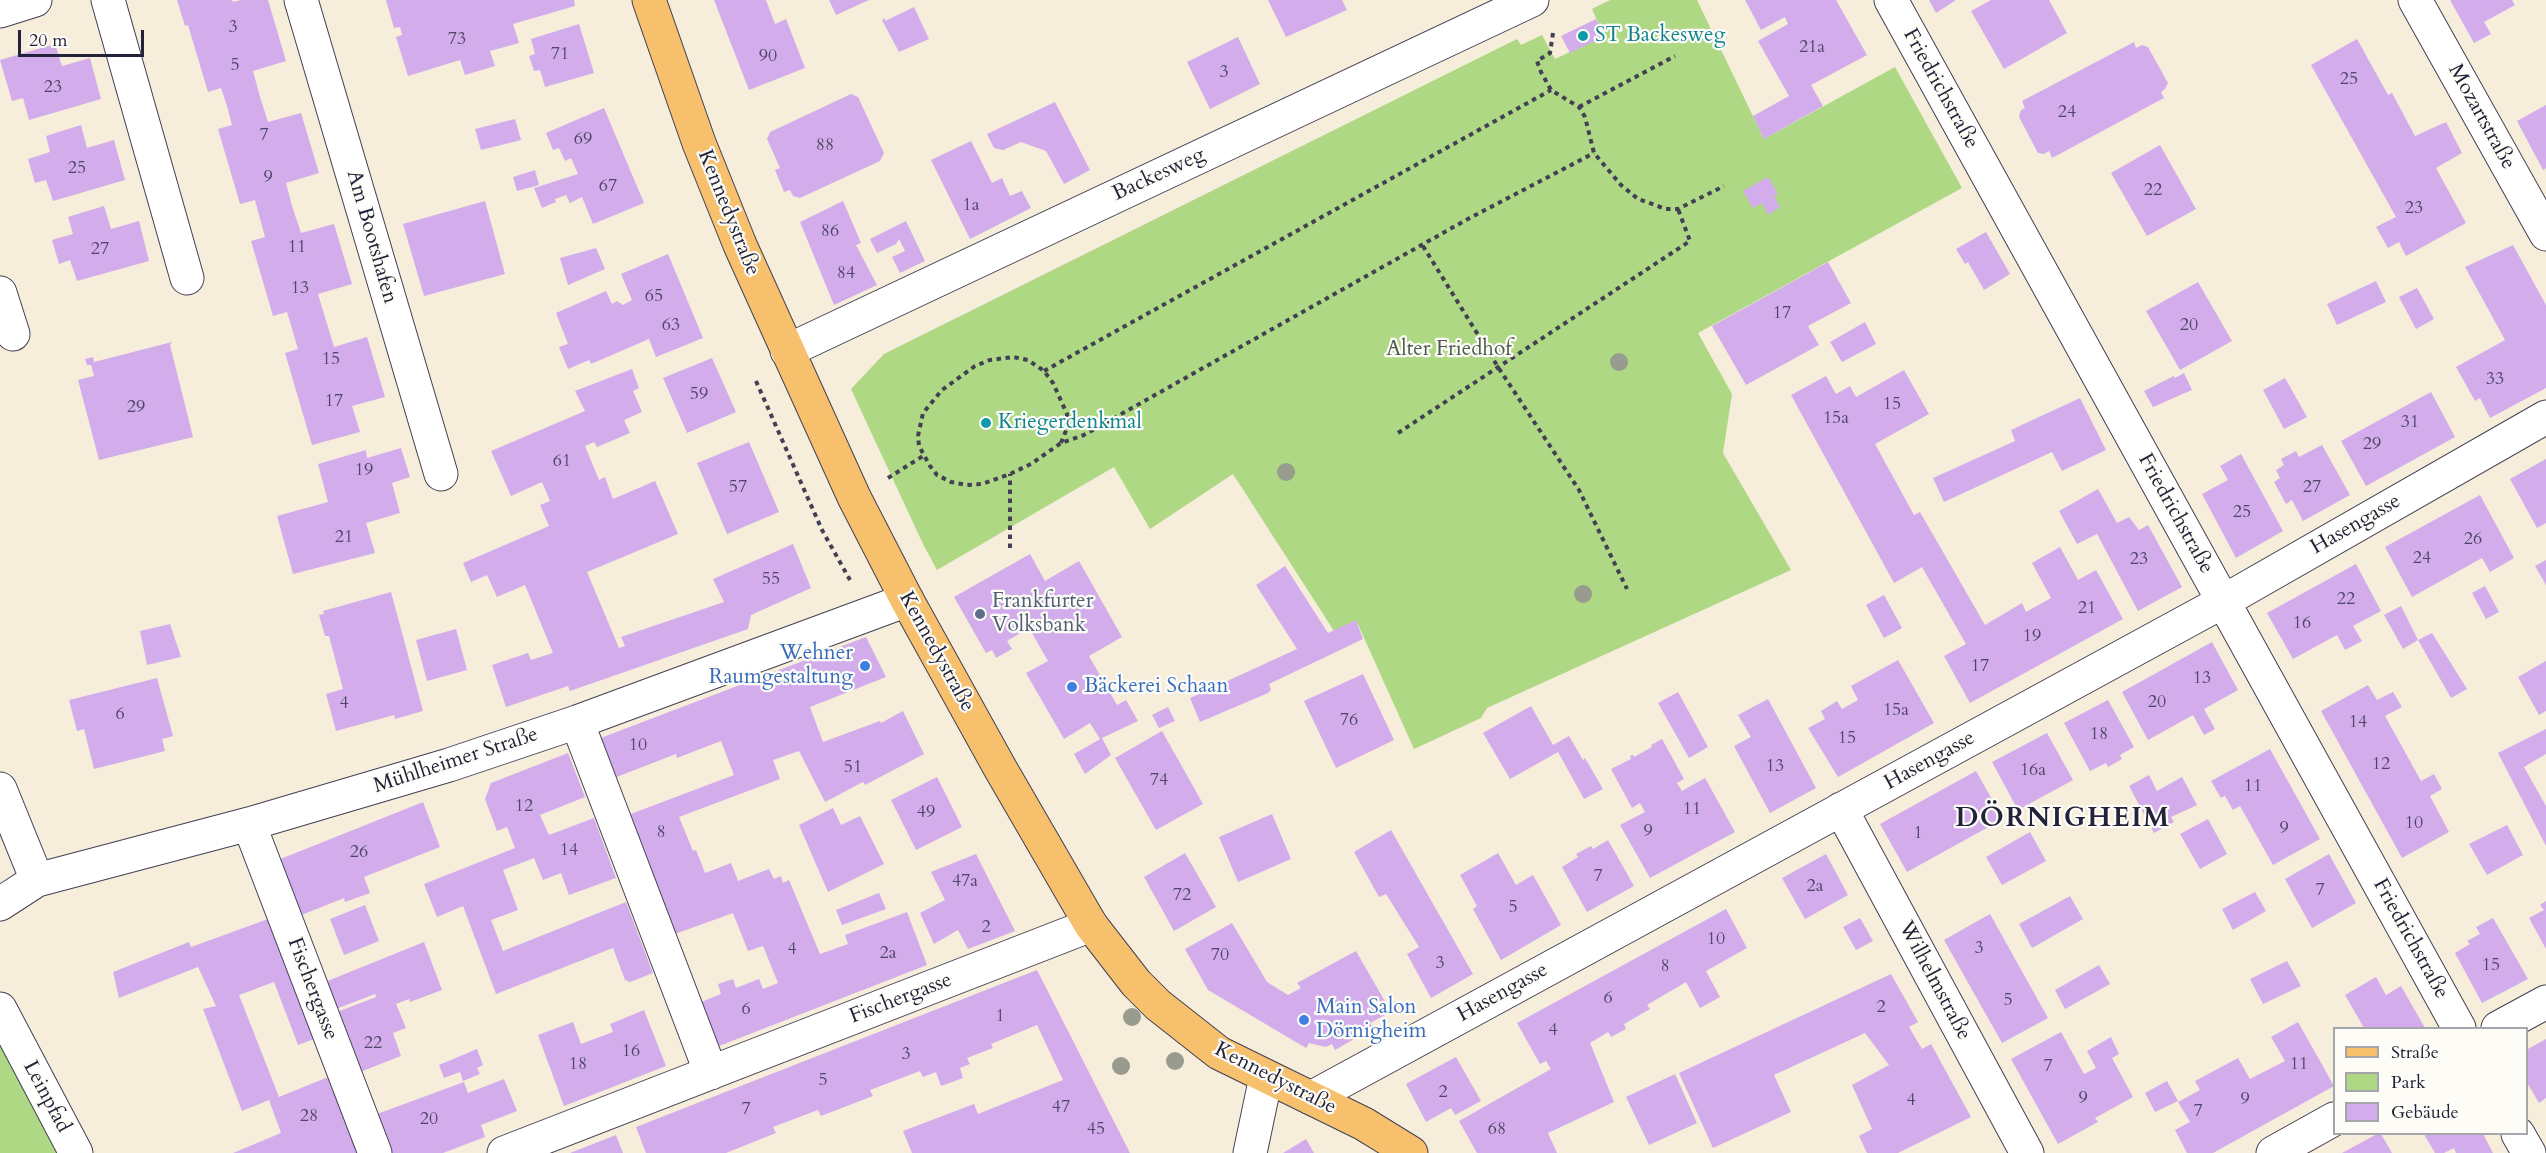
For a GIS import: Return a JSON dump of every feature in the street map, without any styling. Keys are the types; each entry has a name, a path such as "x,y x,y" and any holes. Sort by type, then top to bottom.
{"main road":[{"name":"Kennedystraße","path":"649,0 711,174 740,245 854,498 907,600 1090,925 1136,983 1158,1005 1219,1053 1373,1129 1411,1153"}],"street":[{"path":"0,11 35,0"},
{"path":"108,0 187,278"},
{"name":"Am Bootshafen","path":"301,0 441,474"},
{"name":"Backesweg","path":"787,351 1532,0"},
{"name":"Friedrichstraße","path":"1891,0 2458,1027"},
{"name":"Mozartstraße","path":"2415,0 2546,234"},
{"path":"0,293 13,334"},
{"name":"Hasengasse","path":"1311,1098 2224,601 2546,417"},
{"name":"Mühlheimer Straße","path":"0,904 37,880 249,824 448,765 578,722 907,600"},
{"path":"578,722 711,1073"},
{"path":"0,789 37,880"},
{"name":"Wilhelmstraße","path":"1841,809 2027,1153"},
{"name":"Fischergasse","path":"249,824 375,1153"},
{"name":"Fischergasse","path":"504,1153 1090,925"},
{"path":"2502,1027 2546,1002"},
{"name":"Leinpfad","path":"0,1009 76,1153"},
{"path":"1250,1153 1266,1077"},
{"path":"2272,1153 2333,1120"},
{"path":"2519,1135 2529,1153"}],"path":[{"path":"1550,53 1537,61 1551,90 1580,107 1585,117 1594,153 1620,184 1638,199 1666,209 1678,209 1724,186"},
{"path":"1580,107 1675,56"},
{"path":"1044,371 1551,90"},
{"path":"1061,443 1067,428 1067,414 1053,383 1044,371 1028,360 1013,357 990,360 961,376 942,390 923,413 918,436 923,456 938,475 951,482 967,485 982,484 1010,474 1031,464 1061,443 1084,435 1594,153"},
{"path":"1398,433 1690,240 1678,209"},
{"path":"1423,246 1498,367 1579,490 1627,589"},
{"path":"891,476 923,456"},
{"path":"1010,474 1010,548"}],"green space":[{"name":"Alter Friedhof","path":"1610,0 1697,0 1764,139 1895,67 1962,188 1698,333 1732,394 1723,453 1791,570 1487,708 1481,718 1414,749 1356,620 1334,631 1233,474 1150,529 1114,467 937,570 851,389 884,354 1517,39 1521,45 1542,35 1555,59 1604,36 1592,9"},
{"path":"0,1030 64,1153 0,1153"}],"building":[{"path":"177,0 232,0 233,2 268,0 286,61 253,71 260,97 268,122 301,113 319,173 286,183 292,206 301,233 334,224 352,284 318,294 334,347 367,337 385,397 352,406 360,432 312,445 285,353 298,349 287,312 273,316 251,241 265,237 255,200 240,204 218,129 232,125 227,106 221,88 208,92 188,25 185,26"},
{"path":"386,0 574,0 575,6 513,24 519,43 490,51 495,66 465,75 460,60 408,76 396,37 402,35 400,27 394,28"},
{"path":"714,0 766,0 775,24 786,19 805,68 749,90"},
{"path":"829,0 869,0 836,15"},
{"path":"1268,0 1342,0 1347,10 1286,37"},
{"path":"1745,0 1836,0 1867,55 1811,85 1823,106 1764,139 1753,116 1789,96 1758,41 1788,24 1785,17 1761,30"},
{"path":"1929,0 1956,0 1936,13"},
{"path":"1991,0 2049,0 2067,33 2004,69 1971,11"},
{"path":"2450,0 2512,0 2515,5 2484,22 2491,34 2474,43"},
{"path":"914,7 929,39 899,52 882,20 885,18 885,21"},
{"name":"ST Backesweg","path":"1596,19 1605,36 1570,53 1561,36"},
{"path":"579,24 594,73 545,87 540,70 534,71 529,56 535,54 531,39"},
{"path":"1238,37 1260,84 1210,109 1187,62"},
{"path":"2357,39 2388,95 2392,93 2415,136 2446,122 2462,153 2436,168 2466,223 2406,256 2399,242 2388,248 2376,227 2396,217 2311,65"},
{"path":"2134,42 2136,48 2142,45 2148,47 2168,83 2161,92 2164,98 2052,158 2049,151 2044,154 2038,153 2019,117 2021,110 2025,108 2022,101"},
{"path":"55,44 62,66 90,58 101,99 29,120 23,98 12,101 0,60"},
{"path":"851,94 858,97 884,153 880,161 800,198 793,196 790,190 784,192 775,170 780,168 767,139 770,132"},
{"path":"1055,102 1090,170 1064,184 1046,151 1021,142 1003,150 994,148 987,134"},
{"path":"2546,105 2546,168 2543,170 2517,121"},
{"path":"604,108 644,203 593,224 582,197 570,203 566,195 542,208 534,188 578,174 571,158 565,161 559,148 553,150 546,133"},
{"path":"515,119 521,140 481,150 475,129"},
{"path":"81,125 87,148 114,140 125,180 53,201 46,180 35,183 28,159 50,152 46,136"},
{"path":"971,141 992,183 1002,178 1010,196 1022,191 1031,208 970,239 931,160"},
{"path":"2160,145 2196,209 2147,236 2111,173"},
{"path":"535,170 539,185 517,191 513,177"},
{"path":"1768,177 1778,194 1774,196 1780,207 1768,215 1762,203 1753,208 1743,191"},
{"path":"485,201 505,274 424,296 403,224"},
{"path":"843,201 861,243 856,245 877,285 834,305 800,222"},
{"path":"104,206 111,229 139,221 149,261 77,281 70,260 59,264 52,240 73,234 68,217"},
{"path":"906,221 925,261 900,273 892,257 905,251 899,239 896,244 877,253 870,239"},
{"path":"1986,232 2010,274 1984,290 1968,262 1965,264 1956,249"},
{"path":"2513,245 2546,305 2546,388 2490,418 2480,398 2475,401 2456,367 2505,340 2465,267"},
{"path":"596,248 605,269 568,285 560,258"},
{"path":"668,254 703,338 656,357 649,339 591,364 589,360 568,369 559,347 568,344 556,313 606,291 612,304 617,301 623,305 632,300 621,274"},
{"path":"1828,262 1851,303 1808,326 1819,345 1746,385 1712,326"},
{"path":"2376,281 2386,302 2337,325 2327,304"},
{"path":"2198,282 2232,341 2180,370 2146,311"},
{"path":"2417,288 2434,319 2416,329 2399,297"},
{"path":"1865,322 1876,344 1842,362 1830,342"},
{"path":"172,342 170,345 193,437 99,460 78,380 94,376 91,365 87,365 85,359 93,357 94,362"},
{"path":"712,358 736,412 687,433 663,378"},
{"path":"632,369 639,388 633,391 642,412 624,420 630,433 597,447 594,442 585,446 599,480 605,477 613,499 655,481 678,534 587,572 619,648 625,646 621,637 724,602 713,579 793,544 811,588 751,615 748,629 570,691 568,686 506,707 492,665 528,653 531,660 553,653 525,585 497,597 487,575 471,582 463,563 549,526 540,505 550,501 542,482 511,496 491,451 585,411 575,391"},
{"path":"1904,370 1929,414 1875,444 1914,515 1920,512 1985,625 2022,603 2026,612 2051,598 2032,563 2060,547 2078,580 2096,570 2123,619 1970,703 1944,656 1966,644 1922,567 1894,583 1791,395 1826,376 1836,394 1850,386 1856,397"},
{"path":"2184,373 2192,390 2153,407 2144,391"},
{"path":"2285,378 2307,417 2284,429 2263,390"},
{"path":"2431,392 2455,437 2366,486 2341,441"},
{"path":"2080,398 2106,450 2062,471 2052,452 1944,502 1933,478 2015,441 2011,430"},
{"path":"749,442 779,512 727,534 697,463"},
{"path":"2322,445 2350,495 2303,521 2292,500 2286,504 2274,482 2280,478 2276,470 2284,465 2281,459 2296,451 2299,457"},
{"path":"401,448 410,477 392,483 400,513 366,523 375,553 293,574 277,516 328,502 318,464 366,450 367,458"},
{"path":"2241,454 2283,531 2236,558 2202,494 2228,480 2220,466"},
{"path":"2546,459 2546,523 2537,528 2510,479"},
{"path":"2098,489 2117,523 2129,517 2139,530 2148,525 2182,587 2138,611 2097,534 2077,544 2059,511"},
{"path":"2480,495 2514,558 2490,572 2482,558 2412,597 2385,547"},
{"path":"1030,554 1045,581 1079,561 1122,637 1089,656 1117,705 1126,700 1138,721 1100,739 1090,723 1064,739 1026,673 1048,661 1029,628 1007,641 1012,649 996,658 992,650 986,653 954,597"},
{"path":"2546,560 2546,585 2535,566"},
{"path":"2356,564 2381,611 2353,626 2362,641 2345,650 2337,635 2293,659 2267,613"},
{"path":"1285,566 1328,633 1356,620 1363,639 1269,684 1271,690 1268,693 1200,722 1190,698 1297,649 1256,585"},
{"path":"2485,586 2499,612 2486,619 2472,593"},
{"path":"391,592 423,711 395,719 394,715 336,731 326,694 343,689 329,636 325,636 319,615 324,614 323,611"},
{"path":"1884,595 1902,628 1884,638 1866,605"},
{"path":"2401,606 2418,640 2403,649 2384,615"},
{"path":"170,624 181,657 147,665 140,631"},
{"path":"456,629 467,670 427,681 416,640"},
{"path":"2432,633 2467,689 2451,698 2418,640"},
{"path":"866,637 886,677 810,707 823,742 880,721 881,723 903,711 924,754 865,785 863,782 825,802 799,751 773,760 780,779 679,817 705,873 731,863 738,881 769,869 774,879 781,876 783,883 789,880 820,954 848,944 845,935 907,912 927,965 719,1046 701,1002 721,994 718,984 733,979 736,988 759,979 763,989 778,983 763,946 748,951 733,913 675,934 628,815 734,775 721,741 677,758 676,754 614,778 598,739"},
{"path":"2212,642 2238,690 2204,709 2215,729 2204,735 2193,715 2148,740 2122,692"},
{"path":"1898,660 1934,723 1838,777 1808,728 1825,719 1821,711 1837,701 1842,709 1858,700 1851,686"},
{"path":"2546,661 2546,711 2539,715 2518,677"},
{"path":"1363,674 1394,740 1336,768 1304,701"},
{"path":"157,678 173,736 162,739 165,751 94,769 84,729 77,731 69,700"},
{"path":"2368,685 2377,700 2393,692 2402,707 2385,716 2421,781 2434,774 2442,789 2430,796 2449,832 2402,858 2321,711"},
{"path":"1678,692 1708,747 1689,758 1658,703"},
{"path":"1768,699 1816,788 1770,813 1734,746 1751,737 1738,715"},
{"path":"2108,700 2134,747 2120,755 2122,759 2108,767 2106,763 2090,771 2064,723"},
{"path":"1531,706 1553,745 1569,736 1603,789 1584,799 1558,752 1510,779 1483,733"},
{"path":"1168,707 1175,721 1159,728 1152,715"},
{"path":"2546,729 2546,754 2524,767 2546,806 2546,846 2498,753"},
{"path":"1162,731 1203,804 1156,830 1115,758"},
{"path":"2047,733 2073,780 2018,810 1992,762"},
{"path":"1102,738 1111,755 1085,774 1074,754"},
{"path":"1662,739 1684,779 1677,783 1682,791 1705,778 1735,832 1650,878 1620,825 1645,812 1640,803 1632,808 1611,769 1631,759 1630,756 1634,757 1652,747 1651,745"},
{"path":"2270,749 2320,839 2273,865 2240,806 2233,810 2225,796 2221,798 2211,781"},
{"path":"568,753 585,797 540,815 549,835 594,818 616,878 569,895 561,873 543,880 534,858 503,870 518,910 491,920 503,951 626,902 653,973 630,982 625,980 613,948 496,994 463,906 437,917 424,884 515,848 507,827 497,831 485,799 491,783"},
{"path":"1976,771 2003,819 1907,872 1880,824"},
{"path":"2149,775 2157,791 2182,777 2197,805 2171,817 2174,822 2154,833 2129,786"},
{"path":"937,777 962,827 916,850 891,800"},
{"path":"423,802 440,847 364,877 370,893 345,902 344,898 299,916 278,860"},
{"path":"833,808 841,825 860,816 884,864 828,892 799,825"},
{"path":"1272,814 1291,859 1238,882 1219,837"},
{"path":"2208,819 2227,854 2200,869 2180,834"},
{"path":"2507,825 2523,855 2487,875 2469,844"},
{"path":"1391,830 1473,974 1431,998 1407,954 1419,947 1386,894 1379,897 1354,852"},
{"path":"2030,832 2046,861 2002,885 1986,857"},
{"path":"1608,840 1634,886 1587,912 1562,867 1578,857 1576,854 1591,846 1593,849"},
{"path":"1185,853 1216,907 1174,931 1144,877"},
{"path":"1498,853 1516,885 1533,875 1561,925 1501,960 1473,909 1477,906 1460,875"},
{"path":"976,854 1015,931 968,949 958,930 934,944 920,913 945,900 931,872"},
{"path":"1826,854 1848,895 1805,919 1782,878"},
{"path":"2329,854 2356,903 2312,928 2285,879"},
{"path":"2255,892 2266,911 2233,930 2222,909"},
{"path":"879,893 886,909 842,925 836,910"},
{"path":"2070,896 2083,919 2032,948 2019,924"},
{"path":"2546,901 2546,949 2529,918 2544,910 2540,905"},
{"path":"365,905 379,941 344,955 330,919"},
{"path":"1726,909 1747,948 1706,971 1720,997 1700,1008 1686,982 1647,1005 1650,1009 1624,1024 1626,1029 1611,1037 1608,1032 1590,1043 1614,1102 1548,1133 1557,1153 1477,1153 1459,1121 1551,1069 1546,1061 1540,1064 1517,1023"},
{"path":"1990,914 2048,1018 2002,1043 1944,940"},
{"path":"1860,918 1873,941 1856,950 1843,927"},
{"path":"2493,918 2528,979 2482,1003 2455,953 2470,944 2467,941 2480,934 2476,927"},
{"path":"268,919 314,1039 298,1045 274,982 239,995 279,1097 328,1077 357,1153 233,1153 281,1133 269,1100 242,1111 203,1009 216,1006 198,967 119,998 113,972 189,942 191,947"},
{"path":"1232,923 1267,982 1288,995 1301,988 1297,983 1356,951 1391,1012 1370,1023 1373,1028 1335,1050 1332,1044 1326,1047 1309,1043 1306,1048 1208,990 1185,949"},
{"path":"424,942 442,990 410,1002 409,999 396,1004 406,1028 393,1033 401,1056 360,1072 337,1012 376,997 375,994 336,1009 325,982"},
{"path":"2287,961 2301,986 2263,1004 2250,979"},
{"path":"2099,965 2110,984 2065,1009 2055,990"},
{"path":"1037,970 1130,1153 912,1153 903,1131 974,1104 978,1114 1063,1080 1037,1025 991,1044 993,1048 967,1058 970,1064 960,1068 963,1078 941,1086 936,1072 923,1077 920,1071 870,1090 873,1096 821,1116 818,1110 773,1127 776,1133 726,1153 646,1153 636,1127"},
{"path":"1891,974 1918,1022 1909,1027 1922,1049 1931,1044 1971,1117 1898,1153 1867,1153 1859,1136 1872,1129 1852,1085 1889,1065 1865,1033 1774,1075 1791,1112 1713,1148 1679,1073"},
{"path":"2376,977 2386,995 2401,986 2424,1027 2363,1027 2345,995"},
{"path":"644,1010 666,1066 564,1106 538,1035 573,1022 581,1044 613,1032 610,1024"},
{"path":"2298,1022 2333,1087 2213,1153 2187,1153 2175,1130 2190,1122 2178,1102 2200,1090 2195,1081 2238,1058 2250,1079 2285,1061 2271,1037"},
{"path":"2061,1032 2084,1074 2096,1068 2087,1051 2111,1037 2119,1054 2112,1058 2133,1097 2095,1118 2098,1122 2058,1144 2011,1059"},
{"path":"2546,1039 2546,1098 2539,1103 2528,1084 2528,1049"},
{"path":"477,1049 483,1065 477,1068 480,1074 463,1081 460,1072 444,1078 439,1065"},
{"path":"1456,1057 1481,1101 1455,1115 1451,1108 1426,1122 1406,1084"},
{"path":"1675,1074 1697,1123 1649,1145 1626,1097"},
{"path":"504,1079 517,1111 481,1125 485,1137 443,1153 391,1153 377,1114 464,1082 468,1093"},
{"path":"2167,1081 2178,1101 2155,1112 2145,1093"},
{"path":"616,1135 623,1153 570,1153"},
{"path":"2375,1135 2382,1135 2392,1153 2342,1153"},
{"path":"2425,1135 2484,1135 2493,1153 2456,1153 2454,1148 2444,1153 2435,1153"},
{"path":"1306,1139 1314,1153 1283,1153"}],"place":[{"name":"ST Backesweg","path":"1583,36"},
{"name":"Kriegerdenkmal","path":"986,423"},
{"name":"Frankfurter Volksbank","path":"980,614"},
{"name":"Wehner Raumgestaltung","path":"865,666"},
{"name":"Bäckerei Schaan","path":"1072,687"},
{"name":"Main Salon Dörnigheim","path":"1304,1020"}],"district":[{"name":"DÖRNIGHEIM","path":"2063,820"}]}
